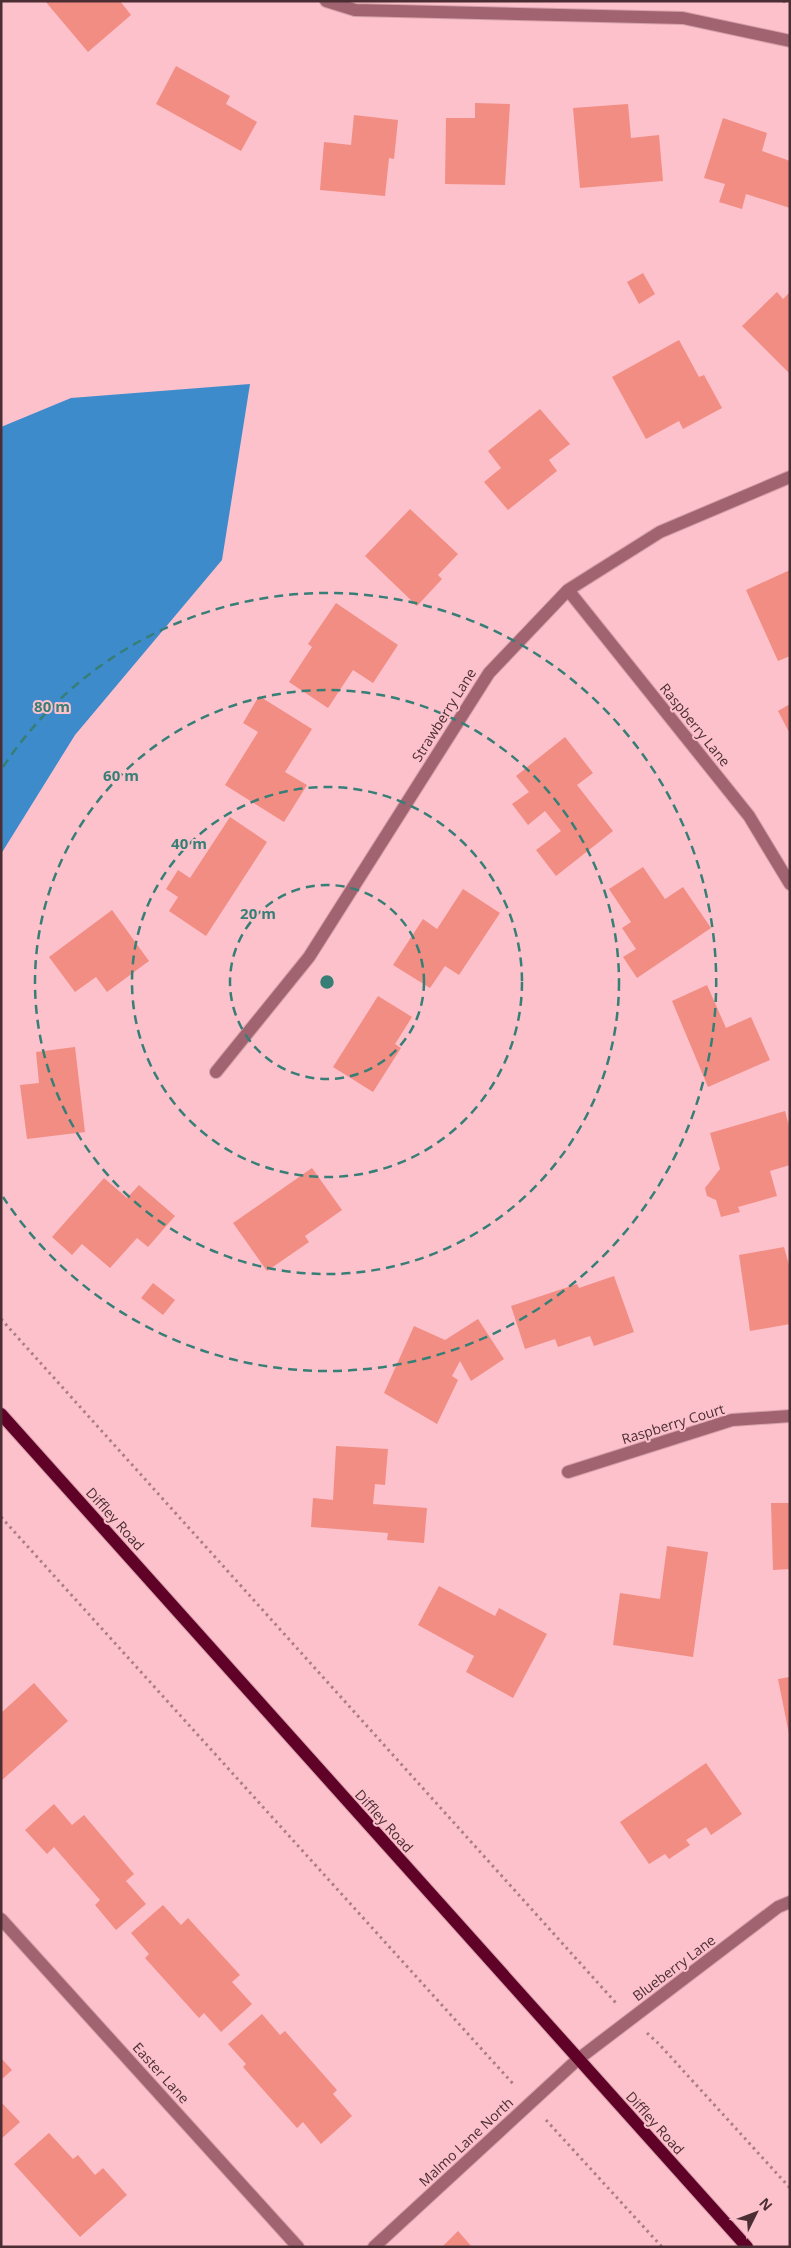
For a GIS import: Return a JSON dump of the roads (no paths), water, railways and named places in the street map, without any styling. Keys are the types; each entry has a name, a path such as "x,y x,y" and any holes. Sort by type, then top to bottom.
{"main road":[{"name":"Diffley Road","path":"1,1414 747,2247"}],"street":[{"path":"326,1 355,10 683,18 790,41"},
{"name":"Strawberry Lane","path":"216,1072 309,957 489,673 568,590 660,532 790,477"},
{"name":"Raspberry Lane","path":"568,590 749,816 790,884"},
{"name":"Raspberry Court","path":"568,1472 732,1420 790,1416"},
{"name":"Blueberry Lane","path":"578,2060 778,1907 790,1902"},
{"name":"Easter Lane","path":"1,1919 298,2247"},
{"name":"Malmo Lane North","path":"374,2247 578,2060"}],"water":[{"path":"250,384 222,560 75,735 1,854 1,427 71,398"}]}
